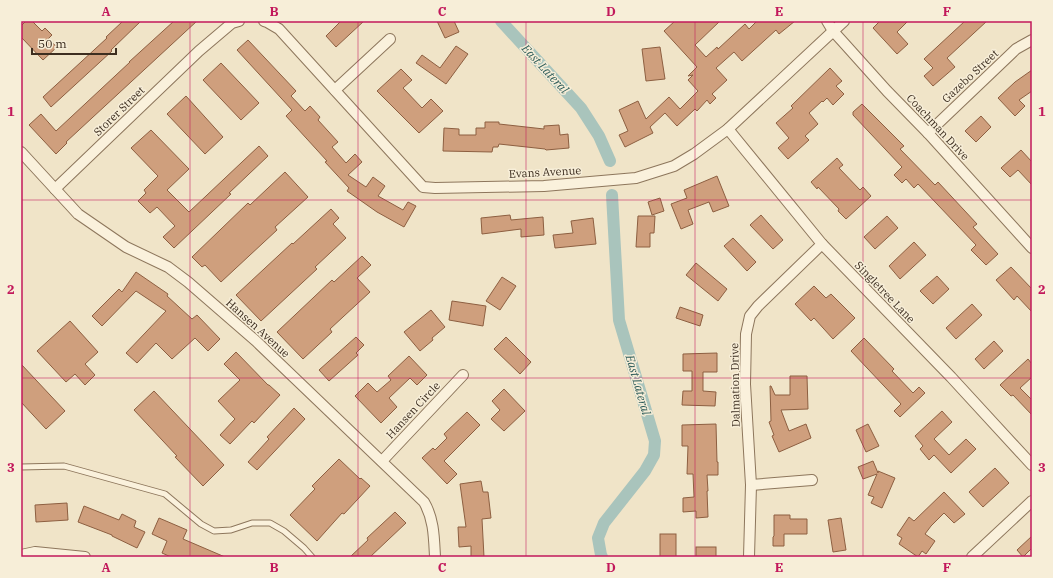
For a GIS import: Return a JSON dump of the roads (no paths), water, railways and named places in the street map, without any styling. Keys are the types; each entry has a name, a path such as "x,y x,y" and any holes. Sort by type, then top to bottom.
{"street":[{"name":"Storer Street","path":"55,189 199,51 232,23 239,21"},
{"name":"Evans Avenue","path":"264,21 279,29 423,187 435,188 544,186 636,178 674,166 694,154 728,129 844,21"},
{"name":"Coachman Drive","path":"827,21 834,31 888,91 1032,248"},
{"path":"335,90 390,40"},
{"name":"Gazebo Street","path":"928,133 1016,49 1032,40"},
{"name":"Singletree Lane","path":"728,129 822,244 951,377 1032,465"},
{"name":"Hansen Avenue","path":"21,152 78,214 126,247 168,267 188,282 256,341 424,502 429,511 434,536 435,557"},
{"name":"Dalmation Drive","path":"749,557 751,485 745,384 746,334 750,316 758,306 822,244"},
{"name":"Hansen Circle","path":"382,461 462,375"},
{"path":"751,485 812,480"},
{"path":"972,557 1032,501"},
{"path":"21,555 35,552 85,557"}],"lane":[{"path":"21,467 64,466 165,494 201,524 214,531 231,530 252,523 270,524 284,531 312,557"}],"waterway":[{"name":"East Lateral","path":"501,21 581,108 599,136 610,161"},
{"name":"East Lateral","path":"602,557 598,538 604,523 645,471 654,455 655,441 619,320 612,195"}]}
